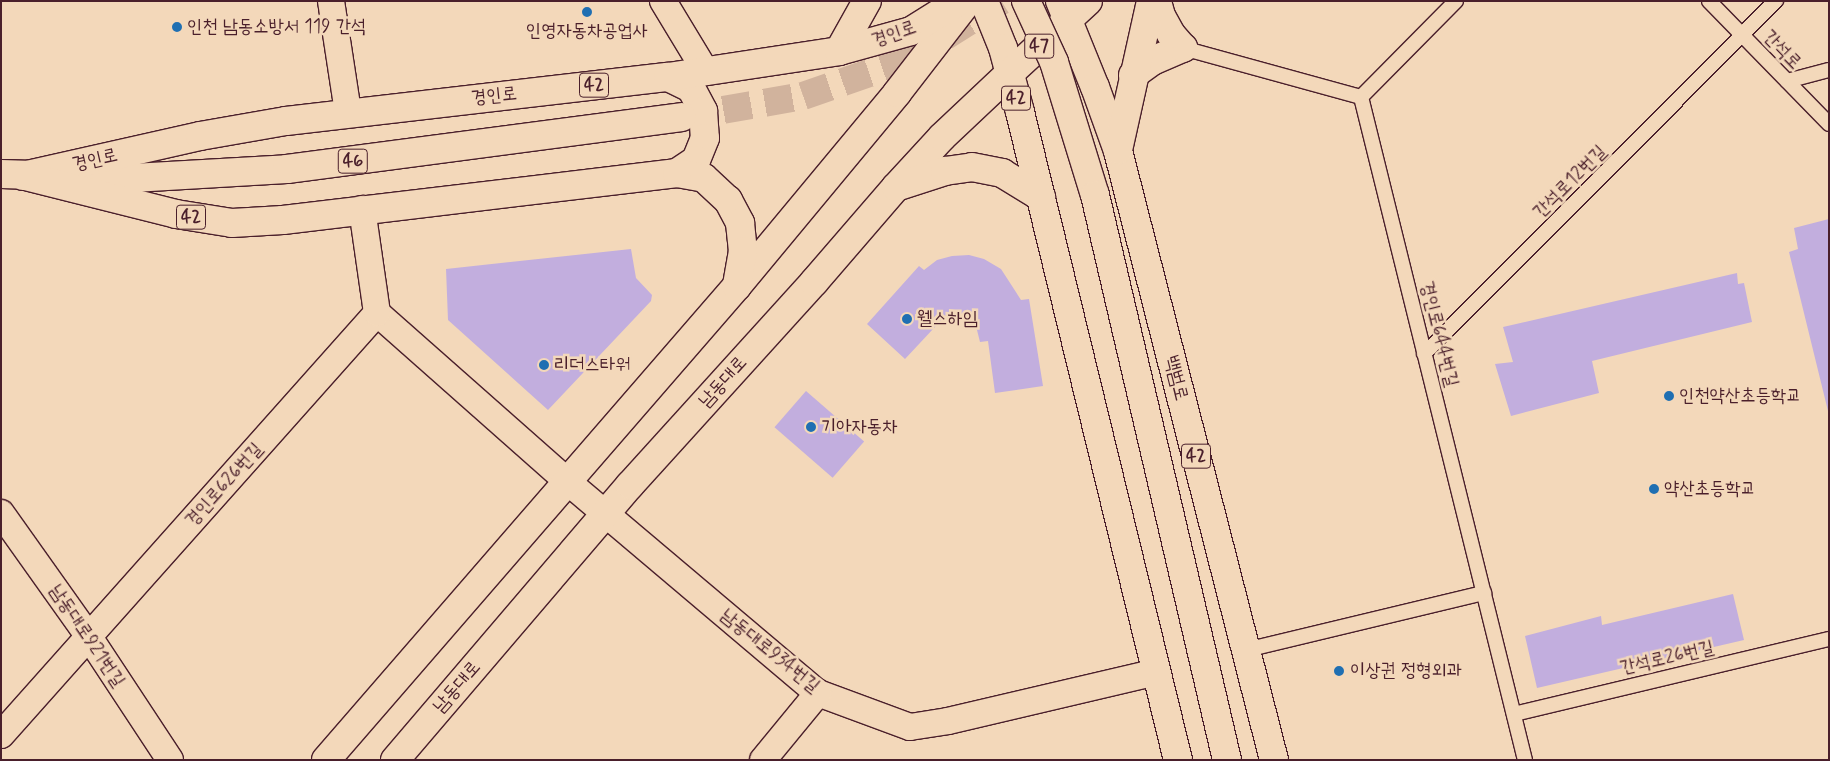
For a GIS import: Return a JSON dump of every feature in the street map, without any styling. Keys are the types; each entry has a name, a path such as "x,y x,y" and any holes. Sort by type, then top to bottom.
{"main road":[{"path":"839,51 867,1"},
{"name":"경인로","path":"12,175 200,136 348,112 668,77 839,51 911,31 959,1"},
{"path":"326,760 737,286 897,93 968,1"},
{"name":"42","path":"984,1 1010,73 1178,760"},
{"name":"백범로","path":"1026,1 1054,62 1095,195 1227,760"},
{"name":"남동대로","path":"395,760 605,514 896,187 942,138 1010,73 1064,10 1088,1"},
{"path":"1118,151 1133,75 1151,1"},
{"path":"1133,75 1152,61 1183,48 1171,34 1161,16 1157,1"},
{"name":"백범로","path":"1064,10 1096,87 1118,151 1274,760"},
{"path":"668,77 691,88 703,111 705,138 696,160 677,173"},
{"name":"경인로","path":"12,175 133,178 287,170 682,117"},
{"path":"896,187 945,171 972,167 1002,173 1041,196"},
{"name":"경인로","path":"12,175 176,214 232,223 283,220 362,209 677,173"},
{"path":"677,173 704,178 728,200 740,223 743,251 737,286"}],"street":[{"path":"331,1 348,112"},
{"path":"663,1 706,72"},
{"path":"362,209 377,312"},
{"name":"남동대로934번길","path":"377,312 605,514 818,693 910,727 948,721 1157,672"},
{"name":"경인로626번길","path":"1,735 377,312"},
{"name":"남동대로921번길","path":"1,513 89,637 170,760"},
{"path":"763,760 818,693"}],"lane":[{"path":"1183,48 1361,97 1456,1"},
{"name":"간석로","path":"1709,1 1829,124"},
{"name":"간석로12번길","path":"1424,354 1776,1"},
{"path":"1786,81 1829,70"},
{"name":"경인로644번길","path":"1361,97 1525,760"},
{"path":"1246,650 1484,593"},
{"name":"간석로26번길","path":"1514,714 1829,639"}],"building":[{"path":"1829,219 1828,411 1789,252 1798,249 1794,228"},
{"name":"리더스타워","path":"631,249 636,278 652,295 651,301 548,410 448,320 446,269"},
{"name":"웰스하임","path":"969,255 984,259 1001,269 1021,300 1029,299 1043,386 995,393 988,341 980,342 973,314 948,313 905,359 867,324 919,266 924,270 937,260 952,256"},
{"path":"1737,273 1738,284 1744,283 1752,322 1592,361 1599,393 1511,416 1495,364 1513,362 1503,327"},
{"path":"806,391 864,442 833,478 775,427"},
{"path":"1733,594 1744,640 1537,688 1525,636 1601,616 1602,625"}],"tunnel":[{"path":"682,117 803,96 909,59 1001,1"}],"place":[{"name":"인영자동차공업사","path":"587,12"},
{"name":"인천 남동소방서 119 간석","path":"177,27"},
{"name":"웰스하임","path":"907,319"},
{"name":"리더스타워","path":"544,365"},
{"name":"인천약산초등학교","path":"1669,396"},
{"name":"기아자동차","path":"811,427"},
{"name":"약산초등학교","path":"1654,489"},
{"name":"이상권 정형외과","path":"1339,671"}]}
